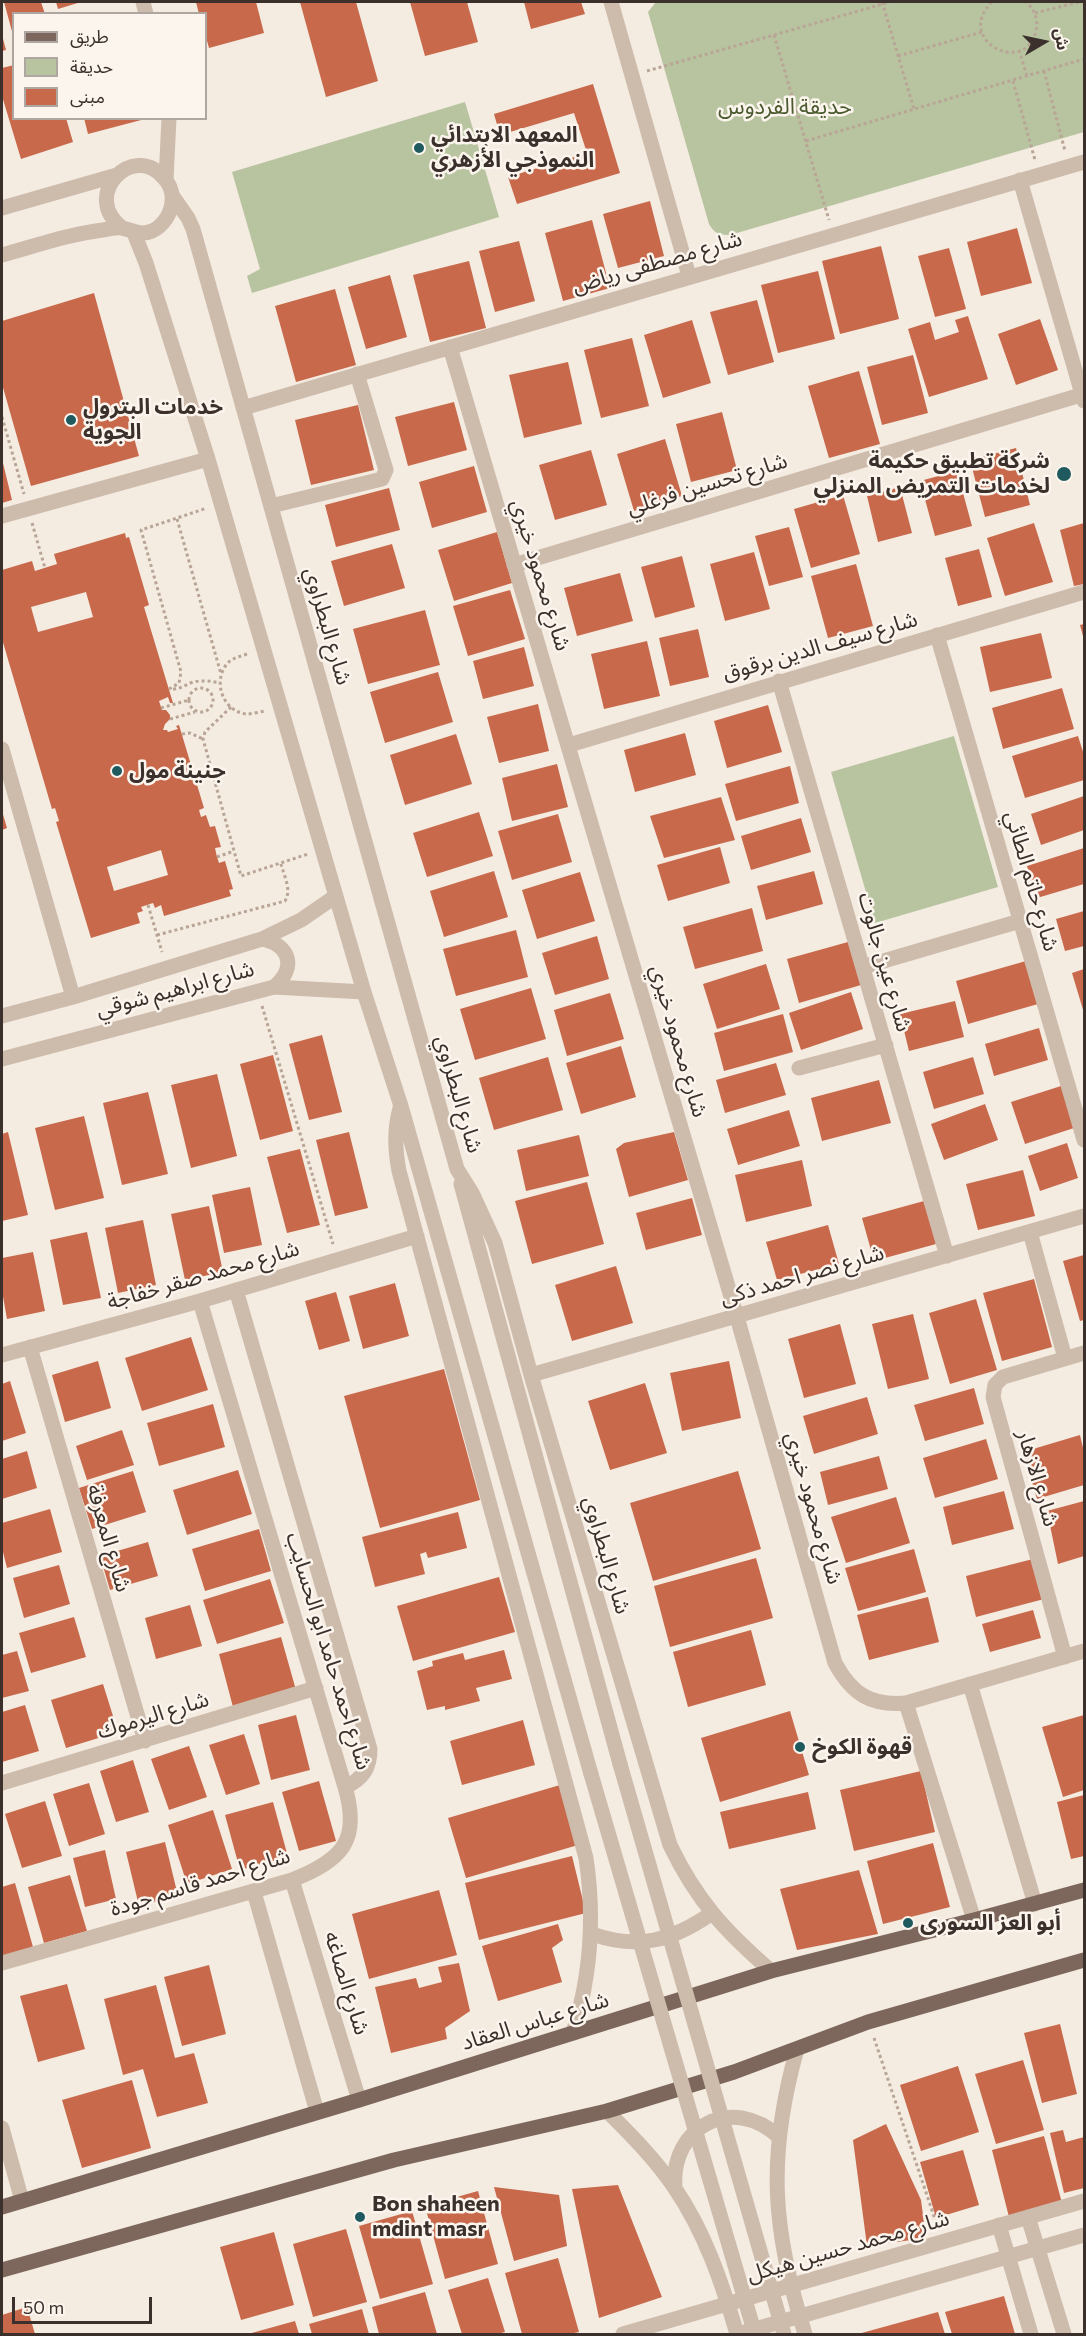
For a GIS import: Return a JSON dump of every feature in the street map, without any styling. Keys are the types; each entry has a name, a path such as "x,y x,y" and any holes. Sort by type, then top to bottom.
{"main road":[{"name":"شارع عباس العقاد","path":"2,2207 359,2100 771,1971 1084,1890"},
{"path":"2,2270 394,2160 607,2111 734,2072 868,2022 1084,1960"}],"street":[{"path":"611,2 689,276"},
{"path":"2,255 80,234 128,230 152,231 159,226 170,212 172,195 166,180 169,120"},
{"name":"شارع مصطفى رياض","path":"243,408 1084,162"},
{"path":"166,180 154,170 138,166 123,170 111,182 106,198 110,215 128,230 146,263 208,459 364,992 401,1106 591,1774 755,2334"},
{"path":"2,208 117,175"},
{"path":"1020,180 1084,397"},
{"name":"شارع البطراوي","path":"172,195 193,229 457,1169 477,1201 495,1243 531,1375 670,1845 685,1875 724,1928 771,1971"},
{"name":"شارع محمود خيري","path":"450,347 737,1317 835,1663 849,1684 869,1699 881,1703 906,1703 1084,1651"},
{"path":"271,506 382,479 386,470 357,374"},
{"name":"شارع تحسين فرغلي","path":"514,565 1084,397"},
{"path":"2,516 208,459"},
{"name":"شارع سيف الدين برقوق","path":"569,745 1084,592"},
{"name":"شارع حاتم الطائي","path":"937,635 1084,1140"},
{"name":"شارع عين جالوت","path":"779,681 947,1256"},
{"path":"2,749 73,997"},
{"name":"شارع ابراهيم شوقي","path":"2,1016 73,997 262,939 301,920 336,896"},
{"path":"863,967 1020,921"},
{"path":"262,939 273,941 282,948 288,958 288,969 283,980 274,987"},
{"name":"شارع ابراهيم شوقي","path":"2,1059 257,990 274,987 364,992"},
{"path":"799,1068 886,1045"},
{"path":"401,1106 395,1127 395,1149 579,1828 590,1883 592,1934 586,1984 573,2033"},
{"path":"457,1169 620,1764 784,2334"},
{"name":"شارع نصر احمد ذكى","path":"531,1375 1084,1216"},
{"path":"1030,1232 1065,1358"},
{"name":"شارع محمد صقر خفاجة","path":"2,1355 200,1301 417,1236"},
{"name":"شارع احمد حامد ابو الحسايب","path":"200,1301 345,1786 356,1782 363,1776 370,1759 370,1749 236,1290"},
{"name":"شارع المعرفة","path":"30,1347 145,1741"},
{"name":"شارع الازهار","path":"1065,1657 993,1397 996,1386 1004,1377 1084,1353"},
{"path":"970,1684 1035,1904"},
{"name":"شارع اليرموك","path":"2,1783 316,1688"},
{"path":"906,1703 974,1920"},
{"name":"شارع احمد قاسم جودة","path":"2,1964 254,1892 292,1880 314,1870 330,1860 347,1840 352,1826 352,1812 345,1786"},
{"name":"شارع الصاغه","path":"292,1880 359,2100"},
{"path":"254,1892 317,2112"},
{"path":"592,1934 621,1942 652,1941 682,1932 712,1913"},
{"path":"797,2049 788,2082 779,2137 777,2185 778,2219 790,2286 805,2334"},
{"path":"607,2111 643,2148 675,2188 700,2232 716,2268 738,2334 1084,2235"},
{"path":"675,2188 675,2164 685,2142 693,2133 713,2121 725,2118 748,2118 770,2128 779,2137"},
{"path":"2,2128 22,2201"},
{"name":"شارع محمد حسين هيكل","path":"623,2334 1084,2201"},
{"path":"1028,2217 1064,2334"},
{"path":"999,2225 1031,2334"}],"path":[{"path":"632,75 890,2"},
{"path":"992,2 982,15 982,32 990,45 1004,52 1019,51 1034,38 1037,26 1035,13 1026,2"},
{"path":"1035,13 1079,2"},
{"path":"883,3 914,109"},
{"path":"898,56 982,32"},
{"path":"774,35 833,234"},
{"path":"1019,51 1027,76"},
{"path":"806,141 1084,59"},
{"path":"1044,71 1069,166"},
{"path":"1013,81 1039,175"},
{"path":"220,683 200,681 180,689 168,689 178,683 181,672 141,530 221,502"},
{"path":"177,519 221,674 221,692 224,700 231,707 248,714 280,707"},
{"path":"221,674 232,659 263,649"},
{"path":"171,719 196,711 206,712 210,709 212,695 204,688 199,688 190,695 190,705 196,711"},
{"path":"212,695 221,692"},
{"path":"161,708 189,700"},
{"path":"231,707 208,729 203,739 241,876 322,849"},
{"path":"182,734 190,733 203,739"},
{"path":"217,857 234,851"},
{"path":"157,935 285,901 288,897 288,890 281,864"},
{"path":"148,905 167,968"},
{"path":"257,990 338,1260"},
{"path":"868,2022 943,2242"}],"green space":[{"name":"حديقة الفردوس","path":"656,2 1084,2 1084,132 730,235 720,234 709,224 648,12"},
{"path":"465,102 499,217 252,293 247,276 260,269 232,172"},
{"path":"954,736 998,887 875,923 831,772"}],"building":[{"path":"4,2 41,2 44,12 12,12 12,31"},
{"path":"56,2 81,2 58,9"},
{"path":"196,2 256,2 264,33 209,48 207,12 198,12"},
{"path":"300,2 356,2 378,81 326,97"},
{"path":"410,2 467,2 478,42 425,56"},
{"path":"524,2 581,2 585,14 531,29"},
{"path":"2,35 6,50 2,51"},
{"path":"12,66 12,120 67,120 73,142 21,159 2,96 2,68"},
{"path":"593,84 620,173 517,204 508,177 587,153 574,113 500,135 494,114"},
{"path":"84,120 141,120 88,134"},
{"path":"650,201 664,256 618,268 603,214"},
{"path":"592,220 610,288 563,301 545,233"},
{"path":"1017,228 1032,283 981,296 967,242"},
{"path":"519,241 535,301 495,312 479,251"},
{"path":"881,246 899,319 840,334 822,261"},
{"path":"949,248 966,309 935,317 918,256"},
{"path":"469,261 486,328 430,342 413,275"},
{"path":"818,271 835,339 778,353 761,285"},
{"path":"390,275 407,337 366,349 348,287"},
{"path":"335,289 356,365 296,382 275,306"},
{"name":"خدمات البترول الجوية","path":"94,293 139,456 31,486 2,384 2,321"},
{"path":"757,300 774,362 728,375 710,312"},
{"path":"968,316 988,379 929,397 908,329 930,322 935,340 959,332 955,320"},
{"path":"1040,319 1058,370 1016,385 998,334"},
{"path":"692,320 711,383 663,398 644,335"},
{"path":"632,338 649,406 601,418 584,350"},
{"path":"913,355 928,413 882,425 867,367"},
{"path":"568,362 582,424 524,438 509,375"},
{"path":"859,371 880,444 829,458 808,386"},
{"path":"454,402 467,450 408,466 395,417"},
{"path":"358,405 374,470 311,485 295,420"},
{"path":"722,412 737,470 691,482 676,424"},
{"path":"665,439 682,496 634,511 617,454"},
{"path":"1016,448 1030,505 985,517 970,460"},
{"path":"591,450 607,505 555,520 539,465"},
{"path":"2,459 12,500 2,503"},
{"path":"474,466 487,512 432,528 419,482"},
{"path":"957,471 972,526 935,536 920,481"},
{"path":"900,487 912,533 878,542 867,496"},
{"path":"389,488 400,530 336,547 325,505"},
{"path":"843,495 860,554 811,568 794,509"},
{"path":"1034,523 1053,582 1005,596 987,538"},
{"path":"1084,523 1084,584 1074,586 1060,530"},
{"path":"789,527 803,577 769,586 755,536"},
{"path":"497,532 512,583 454,601 438,550"},
{"name":"جنينة مول","path":"125,533 126,538 129,537 149,605 144,607 173,703 170,703 168,697 159,701 162,710 166,710 170,715 163,730 168,732 178,729 176,726 179,725 204,808 199,810 201,817 206,815 210,827 215,826 221,847 215,848 217,857 219,863 225,861 233,889 229,890 231,896 164,916 161,905 155,908 153,903 141,907 143,911 137,913 140,923 91,938 56,822 59,821 55,808 52,809 2,639 2,570 32,561 35,571 57,564 54,554","holes":["86,592 93,617 38,632 31,607","161,850 168,875 114,891 107,867"]},
{"path":"392,544 405,588 344,606 331,561"},
{"path":"979,549 992,597 958,606 945,558"},
{"path":"754,552 770,609 725,621 710,564"},
{"path":"682,556 695,607 655,618 641,567"},
{"path":"856,564 873,626 828,638 811,576"},
{"path":"620,573 633,621 577,636 564,588"},
{"path":"510,590 525,639 468,656 453,606"},
{"path":"425,610 440,665 368,684 353,629"},
{"path":"1084,624 1084,640 1080,625"},
{"path":"698,629 709,677 670,686 659,638"},
{"path":"1041,633 1052,678 990,692 980,647"},
{"path":"647,641 660,696 604,709 591,654"},
{"path":"524,647 534,686 483,699 473,661"},
{"path":"438,672 453,722 385,743 370,692"},
{"path":"1062,688 1074,729 1003,749 992,708"},
{"path":"538,704 549,751 499,763 487,717"},
{"path":"768,705 782,752 727,768 714,721"},
{"path":"685,733 696,775 635,792 624,750"},
{"path":"456,734 472,784 405,805 390,755"},
{"path":"1078,736 1084,755 1084,780 1025,798 1012,756"},
{"path":"557,764 568,807 512,821 502,778"},
{"path":"790,766 799,803 736,821 725,784"},
{"path":"1084,796 1084,830 1041,845 1031,814"},
{"path":"721,797 735,840 664,858 650,816"},
{"path":"2,811 7,828 2,830"},
{"path":"479,812 493,856 427,877 413,833"},
{"path":"558,814 572,862 512,880 498,831"},
{"path":"801,818 811,852 751,870 741,836"},
{"path":"720,847 730,883 668,901 657,865"},
{"path":"1084,848 1084,884 1037,898 1027,866"},
{"path":"494,871 508,917 444,937 430,891"},
{"path":"814,871 823,904 766,920 757,886"},
{"path":"580,872 595,921 537,939 522,890"},
{"path":"752,908 763,951 695,969 683,927"},
{"path":"1084,911 1084,946 1065,951 1056,919"},
{"path":"516,930 528,977 456,996 443,949"},
{"path":"597,936 609,979 555,995 542,953"},
{"path":"848,942 861,985 799,1003 787,959"},
{"path":"1026,961 1038,1004 968,1024 956,981"},
{"path":"766,964 780,1009 717,1029 703,984"},
{"path":"1084,969 1084,1013 1072,973"},
{"path":"531,988 546,1039 475,1060 460,1009"},
{"path":"851,992 863,1029 801,1050 789,1013"},
{"path":"610,993 624,1039 567,1056 554,1010"},
{"path":"955,1001 964,1037 909,1051 900,1014"},
{"path":"783,1014 793,1052 724,1071 714,1033"},
{"path":"1039,1028 1048,1060 994,1076 985,1044"},
{"path":"322,1035 342,1112 309,1120 289,1044"},
{"path":"621,1046 636,1097 581,1114 566,1063"},
{"path":"273,1055 293,1131 260,1140 240,1064"},
{"path":"548,1057 563,1110 494,1130 479,1078"},
{"path":"973,1057 984,1094 934,1109 923,1072"},
{"path":"776,1063 786,1095 725,1113 716,1080"},
{"path":"217,1074 237,1156 191,1168 171,1085"},
{"path":"879,1080 891,1123 822,1141 811,1098"},
{"path":"1061,1086 1074,1128 1025,1144 1011,1102"},
{"path":"148,1092 168,1174 122,1185 103,1103"},
{"path":"985,1104 998,1140 944,1160 931,1124"},
{"path":"789,1110 800,1146 738,1165 727,1129"},
{"path":"84,1116 104,1198 55,1210 35,1128"},
{"path":"8,1132 28,1215 2,1221 2,1134"},
{"path":"349,1132 368,1208 335,1216 316,1140"},
{"path":"674,1132 688,1180 629,1197 616,1149 624,1143"},
{"path":"579,1135 589,1176 526,1191 517,1150"},
{"path":"1067,1143 1078,1178 1040,1191 1028,1156"},
{"path":"300,1149 320,1225 287,1233 267,1157"},
{"path":"802,1160 812,1206 746,1222 735,1175"},
{"path":"1023,1170 1035,1216 978,1230 966,1184"},
{"path":"587,1182 604,1244 532,1264 515,1201"},
{"path":"250,1187 262,1245 224,1253 212,1195"},
{"path":"692,1198 702,1235 646,1250 636,1213"},
{"path":"924,1201 936,1244 874,1261 862,1218"},
{"path":"209,1206 223,1272 185,1280 171,1214"},
{"path":"143,1220 156,1285 118,1293 105,1228"},
{"path":"828,1225 839,1264 777,1280 766,1242"},
{"path":"87,1232 101,1298 63,1305 50,1240"},
{"path":"33,1252 45,1311 7,1319 2,1291 2,1258"},
{"path":"1084,1255 1084,1320 1080,1321 1063,1261"},
{"path":"616,1266 633,1323 572,1341 555,1285"},
{"path":"1034,1279 1052,1347 1002,1361 983,1293"},
{"path":"395,1283 409,1336 363,1349 349,1296"},
{"path":"336,1292 350,1341 319,1350 305,1301"},
{"path":"976,1299 997,1370 950,1384 929,1313"},
{"path":"913,1314 929,1379 888,1389 872,1324"},
{"path":"840,1324 856,1384 804,1398 788,1339"},
{"path":"191,1337 208,1390 142,1411 125,1358"},
{"path":"98,1361 111,1408 65,1422 52,1375"},
{"path":"729,1361 741,1418 682,1431 670,1373"},
{"path":"444,1369 480,1500 380,1528 344,1396"},
{"path":"10,1381 26,1433 2,1441 2,1384"},
{"path":"645,1383 667,1453 610,1470 588,1401"},
{"path":"974,1388 984,1424 925,1441 914,1405"},
{"path":"867,1397 878,1434 814,1454 803,1416"},
{"path":"213,1404 225,1447 159,1466 147,1423"},
{"path":"122,1430 134,1465 87,1480 76,1446"},
{"path":"1080,1435 1084,1452 1084,1485 1037,1499 1023,1452"},
{"path":"986,1439 998,1479 935,1498 923,1458"},
{"path":"27,1451 37,1488 2,1499 2,1459"},
{"path":"879,1456 888,1489 828,1505 820,1472"},
{"path":"238,1470 252,1514 187,1535 173,1490"},
{"path":"133,1471 146,1512 92,1529 79,1488"},
{"path":"738,1471 761,1549 653,1581 630,1503"},
{"path":"1004,1491 1014,1529 952,1545 943,1507"},
{"path":"896,1497 910,1543 846,1563 831,1517"},
{"path":"1084,1501 1084,1556 1058,1564 1047,1511"},
{"path":"50,1509 62,1552 7,1568 2,1548 2,1523"},
{"path":"458,1512 467,1548 428,1558 426,1552 420,1554 425,1574 375,1587 362,1537"},
{"path":"259,1529 271,1571 205,1591 192,1549"},
{"path":"148,1542 158,1576 110,1590 100,1556"},
{"path":"914,1549 926,1592 858,1611 845,1568"},
{"path":"756,1558 773,1618 670,1647 654,1586"},
{"path":"1033,1559 1044,1599 976,1617 966,1576"},
{"path":"59,1565 70,1604 24,1618 13,1578"},
{"path":"499,1577 515,1632 413,1661 397,1606"},
{"path":"270,1579 284,1623 217,1644 203,1600"},
{"path":"928,1597 939,1642 869,1660 857,1615"},
{"path":"190,1605 202,1646 156,1659 145,1618"},
{"path":"1033,1610 1041,1638 990,1652 982,1624"},
{"path":"74,1617 86,1657 31,1673 19,1633"},
{"path":"751,1630 766,1685 688,1707 673,1652"},
{"path":"281,1637 296,1690 233,1707 219,1654"},
{"path":"504,1650 512,1679 476,1688 480,1701 445,1710 445,1706 427,1710 417,1671 433,1666 432,1661 463,1653 465,1660"},
{"path":"17,1651 29,1691 2,1698 2,1655"},
{"path":"103,1684 118,1732 66,1748 51,1700"},
{"path":"25,1705 39,1751 2,1762 2,1712"},
{"path":"790,1711 809,1775 720,1802 701,1738"},
{"path":"296,1715 310,1770 271,1780 258,1725"},
{"path":"1084,1715 1084,1790 1063,1797 1042,1727"},
{"path":"523,1720 535,1765 462,1785 450,1741"},
{"path":"244,1734 260,1784 226,1795 209,1745"},
{"path":"189,1746 207,1797 169,1810 151,1759"},
{"path":"133,1760 149,1812 116,1822 100,1771"},
{"path":"921,1771 935,1832 854,1851 840,1790"},
{"path":"319,1781 336,1841 299,1851 282,1792"},
{"path":"89,1783 105,1834 69,1846 53,1794"},
{"path":"560,1785 578,1845 466,1878 448,1818"},
{"path":"808,1792 816,1829 729,1849 720,1812"},
{"path":"1084,1795 1084,1856 1071,1859 1057,1802"},
{"path":"45,1801 62,1856 22,1868 5,1814"},
{"path":"273,1802 288,1857 240,1870 225,1815"},
{"path":"213,1810 232,1869 187,1884 168,1825"},
{"path":"165,1842 178,1896 139,1906 126,1852"},
{"path":"933,1843 950,1907 883,1924 867,1861"},
{"path":"105,1850 116,1899 85,1907 73,1858"},
{"path":"572,1856 586,1913 479,1940 465,1883"},
{"path":"859,1870 878,1934 797,1950 780,1889"},
{"path":"70,1875 87,1931 44,1943 28,1887"},
{"path":"15,1883 33,1947 2,1956 2,1887"},
{"path":"439,1890 457,1955 369,1979 352,1914"},
{"path":"558,1924 563,1940 552,1948 562,1982 498,2001 482,1946"},
{"path":"459,1963 470,2011 445,2028 447,2039 391,2053 375,1987 416,1978 419,1988 442,1982 438,1967"},
{"path":"209,1965 226,2034 182,2046 164,1977"},
{"path":"67,1984 85,2049 38,2062 20,1996"},
{"path":"156,1985 175,2058 194,2053 208,2103 157,2117 143,2069 123,2075 104,1999"},
{"path":"1060,2024 1077,2094 1042,2103 1024,2033"},
{"path":"1023,2060 1044,2130 996,2144 975,2074"},
{"path":"958,2066 979,2132 921,2151 900,2085"},
{"path":"132,2080 151,2148 82,2168 62,2100"},
{"path":"886,2124 921,2200 926,2238 867,2246 853,2140"},
{"path":"1063,2130 1066,2142 1084,2137 1084,2188 1064,2193 1050,2133"},
{"path":"1044,2136 1062,2203 1009,2217 992,2150"},
{"path":"963,2150 979,2205 936,2218 920,2162"},
{"path":"618,2185 662,2297 599,2318 572,2189"},
{"path":"494,2187 559,2195 567,2246 514,2261"},
{"path":"478,2191 498,2264 445,2279 425,2206"},
{"path":"412,2211 433,2284 380,2299 359,2226"},
{"path":"346,2229 367,2302 313,2317 293,2244"},
{"path":"274,2232 294,2305 241,2320 220,2247"},
{"path":"558,2258 579,2332 522,2334 505,2273"},
{"path":"488,2278 505,2332 462,2334 448,2290"},
{"path":"425,2292 437,2334 379,2334 372,2307"},
{"path":"1004,2296 1015,2334 952,2334 945,2312"},
{"path":"27,2307 35,2334 2,2334 2,2315"},
{"path":"362,2309 369,2334 312,2334 309,2324"},
{"path":"938,2312 945,2334 858,2334"},
{"path":"295,2321 299,2334 248,2334"}],"place":[{"name":"المعهد الابتدائي النموذجي الأزهري","path":"419,148"},
{"name":"خدمات البترول الجوية","path":"71,420"},
{"name":"شركة تطبيق حكيمة لخدمات التمريض المنزلي","path":"1064,474"},
{"name":"جنينة مول","path":"117,771"},
{"name":"قهوة الكوخ","path":"800,1747"},
{"name":"أبو العز السورى","path":"908,1923"},
{"name":"Bon shaheen mdint masr","path":"360,2217"}]}
